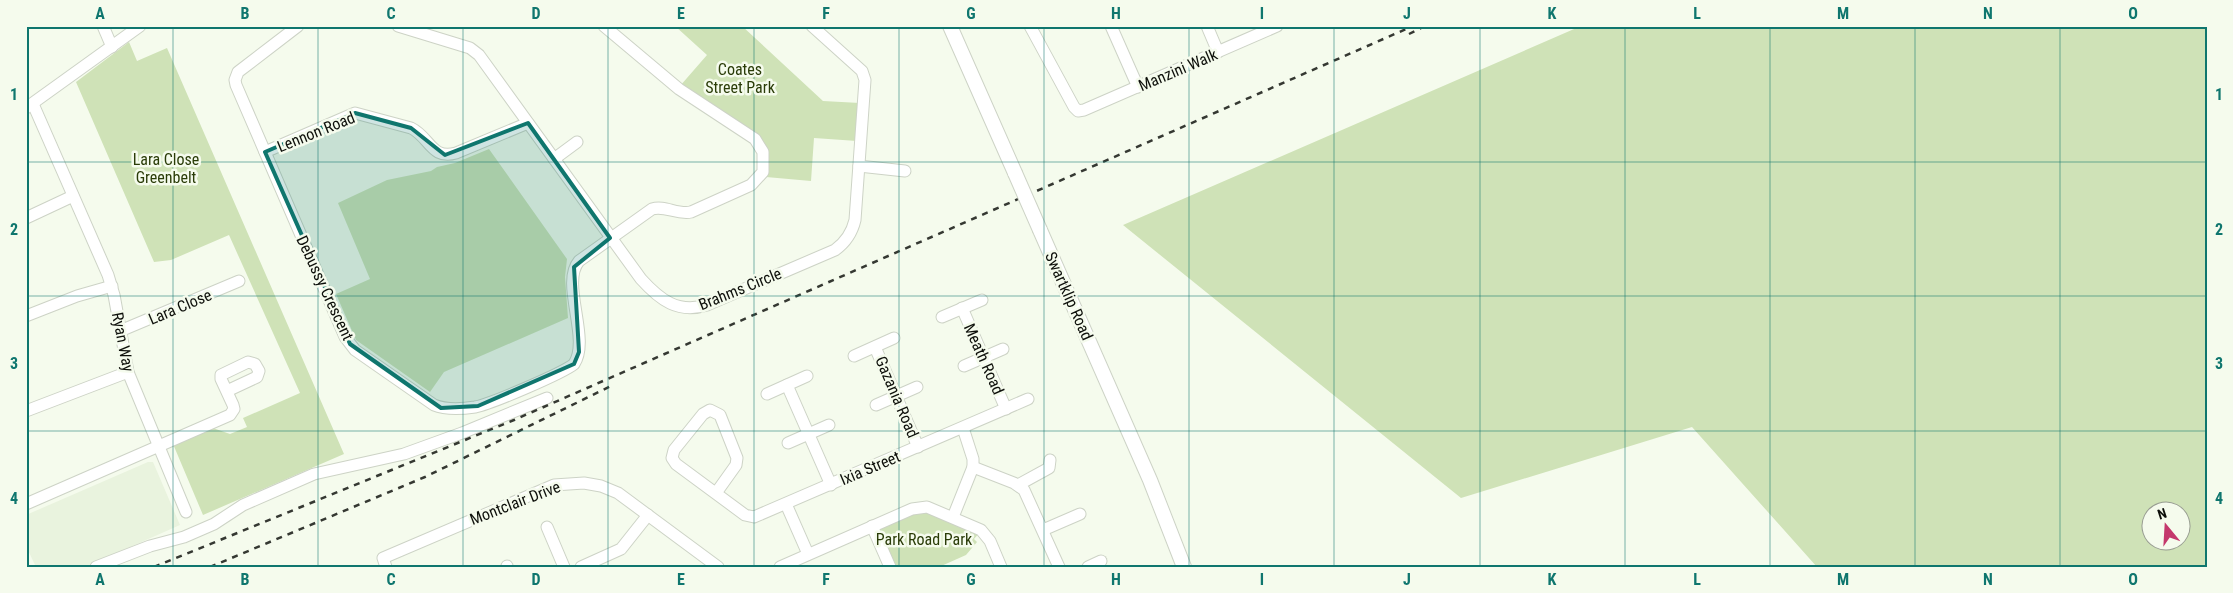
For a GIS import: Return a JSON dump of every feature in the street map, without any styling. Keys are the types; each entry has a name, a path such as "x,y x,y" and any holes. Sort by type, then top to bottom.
{"main road":[{"name":"Swartklip Road","path":"950,26 1150,480 1184,567"}],"street":[{"path":"103,26 112,47"},
{"path":"30,106 140,26"},
{"name":"Debussy Crescent","path":"298,26 240,70 235,77 236,85 350,344 399,380 441,408 478,406 574,364 580,352 574,267 579,261 610,238"},
{"name":"Brahms Circle","path":"398,26 474,50 641,279 659,298 676,306 701,307 835,250 843,244 852,231 855,220 865,77 862,71 812,26"},
{"path":"604,26 678,89 755,139 762,152 764,163 763,172 750,185 691,212 661,208 652,209 610,238"},
{"name":"Manzini Walk","path":"1030,26 1074,107 1078,111 1138,88 1276,26"},
{"path":"1111,26 1138,88"},
{"path":"1207,26 1218,52"},
{"name":"Ryan Way","path":"30,106 73,196 112,286 128,372 186,512"},
{"name":"Lennon Road","path":"265,152 355,113 411,128 419,132 438,153 445,155 456,153 528,123"},
{"path":"554,159 577,142"},
{"path":"859,166 905,170"},
{"path":"26,218 73,196"},
{"name":"Lara Close","path":"120,331 239,281"},
{"path":"26,316 77,296 112,286"},
{"path":"942,317 982,300"},
{"name":"Meath Road","path":"962,308 1006,409"},
{"path":"854,356 894,338"},
{"name":"Gazania Road","path":"875,347 918,447"},
{"path":"964,366 1004,349"},
{"path":"26,411 128,372"},
{"path":"767,394 807,376"},
{"path":"787,385 831,485"},
{"path":"876,405 917,387"},
{"path":"26,504 230,415 234,409 227,391"},
{"path":"96,567 150,546 184,537 214,524 243,505 314,474 404,454 462,433 547,398"},
{"name":"Ixia Street","path":"716,493 736,465 737,458 720,415 710,410 703,414 674,450 672,456 676,464 716,493 749,516 758,516 1028,399"},
{"path":"788,443 829,425"},
{"path":"953,517 973,467 973,458 963,428"},
{"path":"1018,485 1049,468 1050,460"},
{"path":"973,467 1018,485 1028,495 1059,567"},
{"name":"Montclair Drive","path":"384,562 544,488 564,483 584,483 610,490 648,515 718,567"},
{"path":"786,504 808,554"},
{"path":"780,567 872,526 920,507 928,507 976,526 984,534 1001,567"},
{"path":"1043,530 1080,514"},
{"path":"581,567 621,548 648,515"},
{"path":"872,526 890,567"},
{"path":"547,527 564,567"},
{"path":"1088,567 1101,561"}],"highlighted area":[{"path":"355,113 411,128 445,155 528,123 610,238 574,267 579,352 574,364 478,406 441,408 350,344 265,152"}],"shaded area":[{"path":"148,462 153,462 180,525 85,567 36,567 26,546 26,515"}],"green space":[{"name":"Coates Street Park","path":"675,26 742,26 823,101 860,103 857,141 814,138 811,181 766,177 767,153 680,86 707,55"},
{"path":"1581,26 2207,26 2207,567 1817,567 1692,427 1461,498 1123,225"},
{"name":"Lara Close Greenbelt","path":"129,42 137,61 167,48 344,454 203,515 173,444 210,427 230,434 247,427 243,418 300,393 229,235 171,260 154,262 76,82"},
{"path":"489,149 567,259 565,277 568,318 444,372 430,392 356,340 336,294 370,279 338,203 387,180 431,171 437,167 455,163"},
{"name":"Park Road Park","path":"922,510 980,532 974,539 977,542 966,555 939,567 893,567 879,529"}],"railway":[{"path":"154,567 514,420 1413,26"},
{"path":"1409,34 1425,26"},
{"path":"210,567 425,477 613,385"}]}
